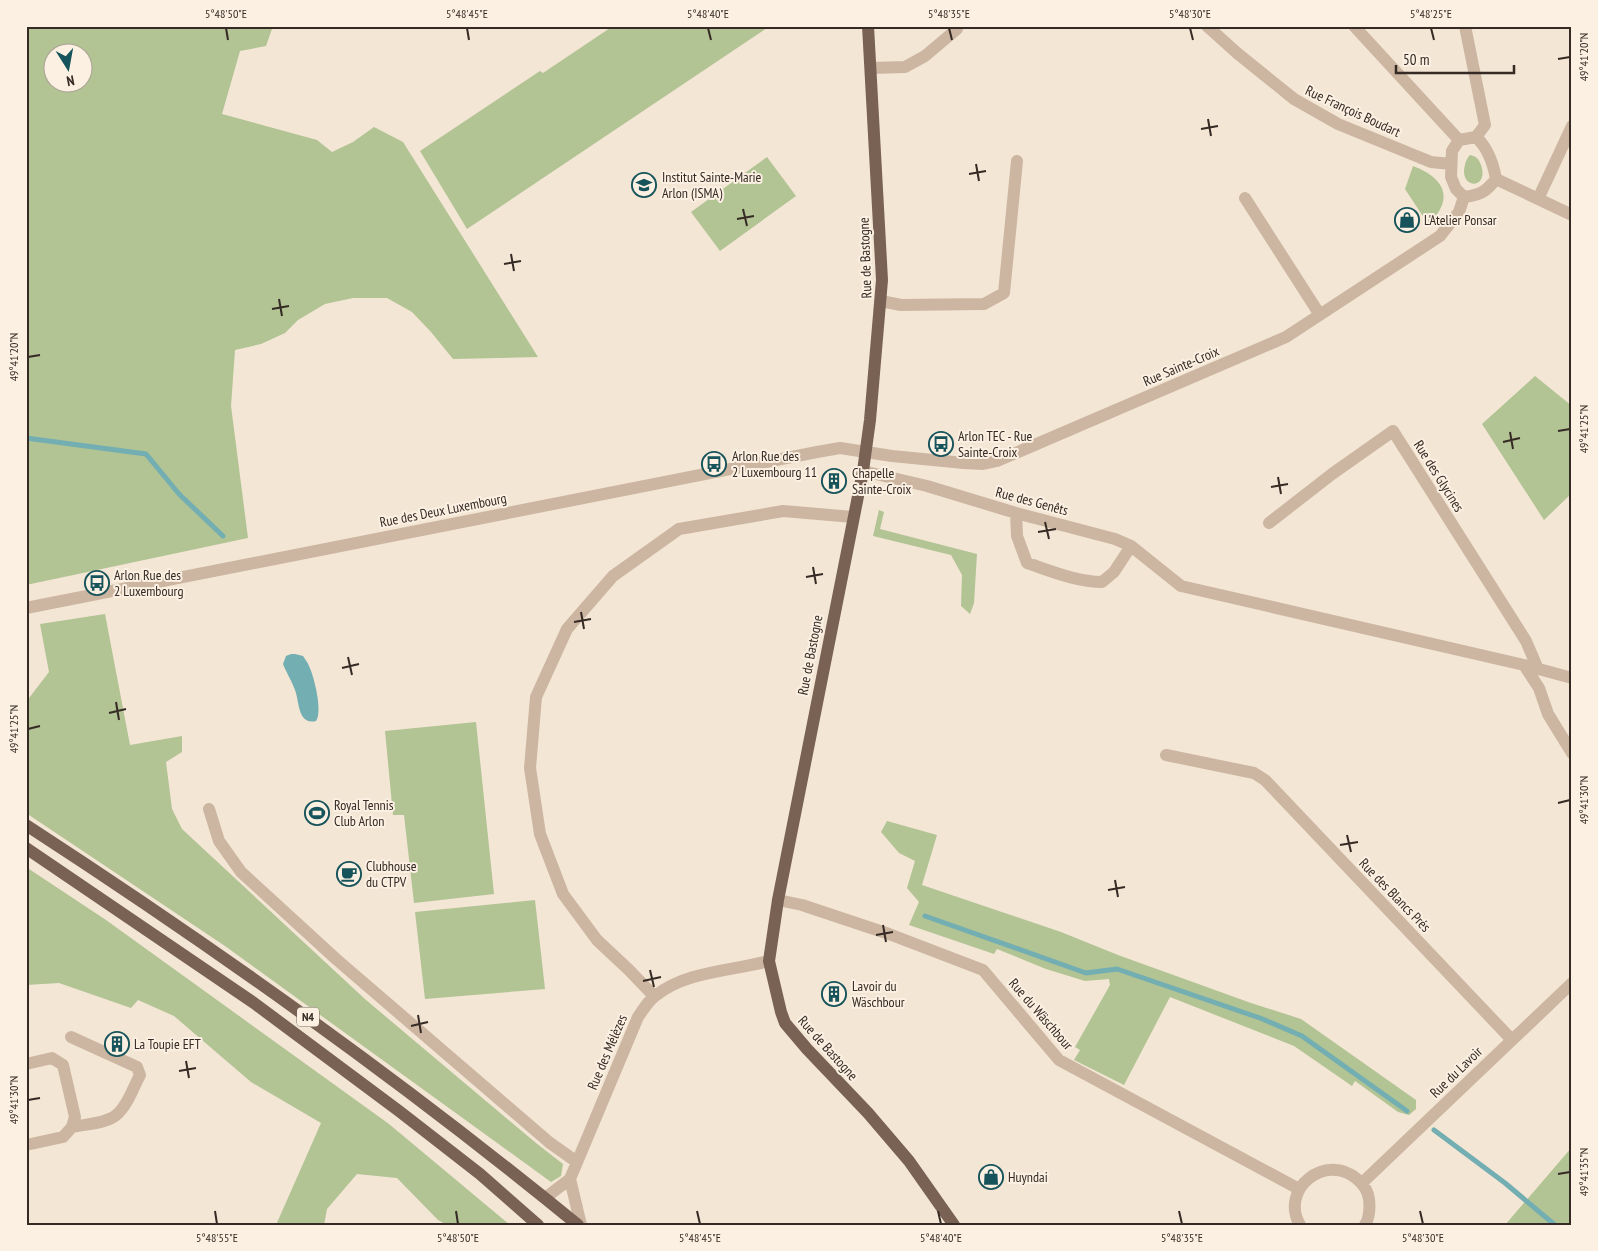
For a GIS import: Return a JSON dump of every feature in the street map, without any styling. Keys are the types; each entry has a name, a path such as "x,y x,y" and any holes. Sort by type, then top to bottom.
{"main road":[{"name":"Rue de Bastogne","path":"868,26 882,280 866,452 778,900 769,961 785,1023 868,1113 909,1162 954,1225"},
{"name":"N4","path":"26,825 166,917 354,1050 471,1138 579,1225"},
{"name":"N4","path":"26,848 254,1003 407,1116 480,1174 538,1225"}],"street":[{"name":"Rue François Boudart","path":"1208,26 1237,53 1294,99 1338,124 1431,162 1451,164"},
{"path":"1354,26 1459,140"},
{"path":"1465,26 1485,125 1476,136 1459,140 1452,151 1451,177 1456,189 1464,197 1476,196 1488,189 1496,179 1494,167 1485,145 1476,136"},
{"path":"871,68 905,67 925,56 957,29"},
{"path":"1538,199 1572,126"},
{"path":"881,301 901,305 984,304 1004,293 1017,161"},
{"path":"1496,179 1572,215"},
{"name":"Rue Sainte-Croix","path":"866,452 964,463 983,464 997,461 1286,338 1440,236 1459,212 1464,197"},
{"path":"1245,198 1320,315"},
{"name":"Rue des Glycines","path":"1270,523 1332,474 1393,431 1526,642 1538,669"},
{"name":"Rue des Deux Luxembourg","path":"26,608 817,452 840,448 866,452"},
{"name":"Rue des Genêts","path":"862,471 927,486 1016,513 1115,539 1131,546 1181,586 1524,665"},
{"path":"654,996 597,940 563,894 540,834 530,768 536,697 567,629 613,576 679,530 783,511 853,517"},
{"path":"1016,513 1017,536 1027,563 1056,572 1091,582 1102,582 1114,572 1131,546"},
{"path":"1524,665 1572,678"},
{"path":"1524,665 1539,688 1548,714 1572,753"},
{"name":"Rue des Blancs Prés","path":"1166,755 1254,773 1265,780 1512,1040"},
{"path":"208,808 219,841 241,872 343,966 550,1143 577,1162"},
{"name":"Rue du Wäschbour","path":"778,900 828,913 984,970 1059,1060 1299,1189"},
{"name":"Rue des Mélèzes","path":"570,1180 638,1017 654,996 677,983 700,975 769,961"},
{"name":"Rue du Lavoir","path":"1362,1183 1572,983"},
{"path":"71,1037 137,1067 140,1075 124,1106 114,1116 99,1122 72,1126"},
{"path":"26,1064 52,1058 63,1065 75,1117 72,1126 63,1137 26,1145"},
{"path":"1300,1225 1295,1210 1295,1199 1299,1189 1307,1179 1317,1172 1329,1170 1341,1170 1353,1175 1362,1183 1368,1195 1370,1208 1368,1221 1365,1225"},
{"path":"545,1198 570,1180 579,1225"}],"green space":[{"path":"26,26 273,26 266,46 240,51 222,114 317,140 332,152 353,142 374,127 403,142 538,357 453,359 412,312 387,298 353,298 325,304 298,320 285,333 261,344 235,350 231,406 248,538 26,585"},
{"path":"613,26 770,26 467,229 420,151 540,71 543,73"},
{"path":"1470,155 1478,159 1483,173 1482,178 1475,184 1467,181 1465,176 1465,164"},
{"path":"767,157 796,196 720,251 691,212"},
{"path":"1413,166 1433,177 1443,190 1442,206 1428,224 1405,189"},
{"path":"1535,376 1572,406 1572,493 1544,520 1482,424"},
{"path":"879,510 884,512 880,529 977,554 974,603 970,614 961,606 962,575 951,555 873,536"},
{"path":"105,614 130,745 182,736 182,752 166,762 172,809 182,829 366,1000 563,1164 561,1176 551,1182 225,946 26,813 26,702 49,672 40,624"},
{"path":"476,722 494,894 414,903 404,815 393,815 385,731"},
{"path":"887,821 937,835 922,885 1061,932 1118,955 1301,1019 1416,1100 1416,1109 1409,1115 1398,1112 1355,1081 1352,1086 1294,1046 1170,997 1124,1085 1074,1060 1080,1050 1075,1047 1110,985 1109,979 1085,981 1046,969 997,949 994,954 909,925 919,902 907,888 915,861 899,853 881,832"},
{"path":"26,867 106,920 389,1124 510,1225 447,1225 438,1220 397,1178 357,1174 327,1209 324,1225 276,1225 321,1123 251,1082 174,1016 138,1000 131,1008 59,983 26,985"},
{"path":"535,900 545,989 425,999 415,912"},
{"path":"1572,1147 1572,1225 1505,1225"}],"water":[{"path":"291,654 303,656 311,671 319,710 316,721 306,720 301,713 295,689 283,664 286,656"}],"waterway":[{"path":"26,438 146,454 179,494 223,536"},
{"path":"925,916 1086,973 1117,969 1260,1018 1302,1036 1407,1111"},
{"path":"1434,1130 1505,1183 1555,1225"}],"place":[{"name":"Institut Sainte-Marie Arlon (ISMA)","path":"644,185"},
{"name":"L'Atelier Ponsar","path":"1407,220"},
{"name":"Arlon TEC - Rue Sainte-Croix","path":"941,444"},
{"name":"Arlon Rue des 2 Luxembourg 11","path":"714,464"},
{"name":"Chapelle Sainte-Croix","path":"834,481"},
{"name":"Arlon Rue des 2 Luxembourg","path":"97,583"},
{"name":"Royal Tennis Club Arlon","path":"317,813"},
{"name":"Clubhouse du CTPV","path":"349,874"},
{"name":"Lavoir du Wäschbour","path":"834,994"},
{"name":"La Toupie EFT","path":"117,1044"},
{"name":"Huyndai","path":"991,1177"}]}
